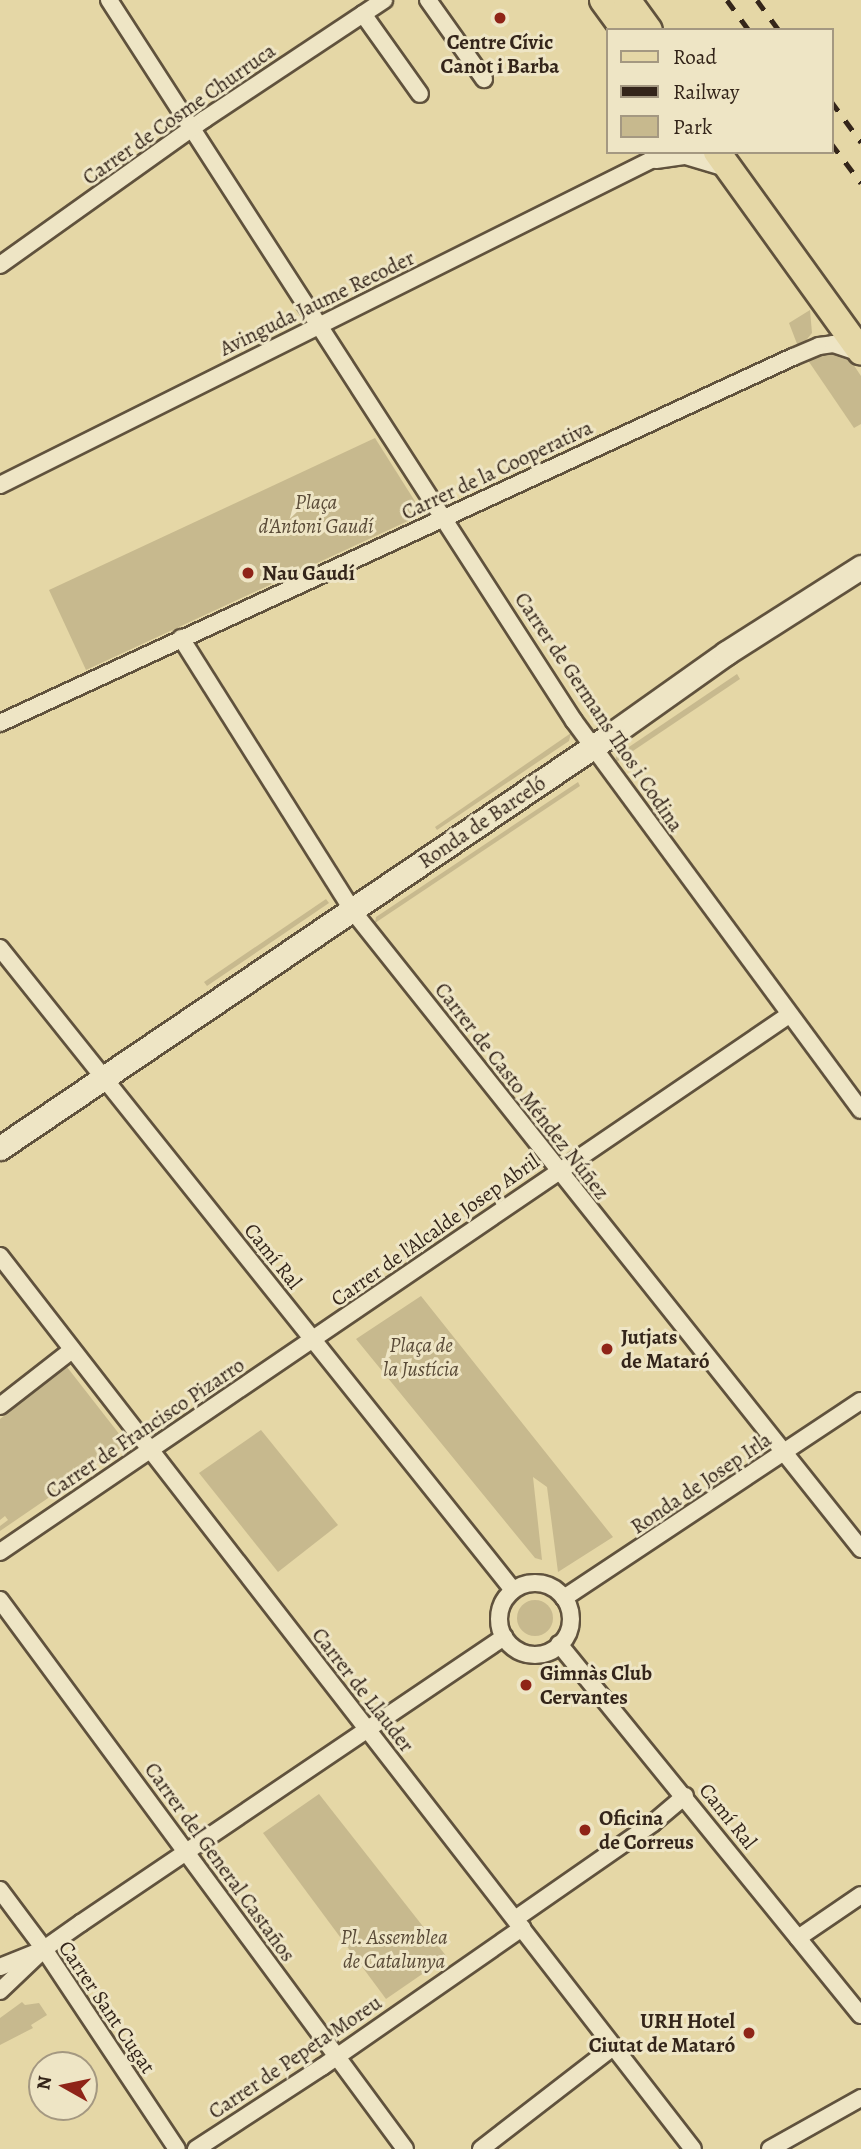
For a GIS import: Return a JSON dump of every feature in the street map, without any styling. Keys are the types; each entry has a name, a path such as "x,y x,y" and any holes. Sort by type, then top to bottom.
{"main road":[{"path":"603,0 624,28"},
{"path":"627,0 648,28"},
{"path":"729,158 861,320"},
{"path":"729,158 861,353"}],"street":[{"name":"Carrer de Germans Thos i Codina","path":"109,0 593,747 861,1110"},
{"name":"Carrer de Cosme Churruca","path":"0,265 192,128 384,0"},
{"path":"428,0 484,79"},
{"path":"363,14 420,94"},
{"name":"Avinguda Jaume Recoder","path":"0,485 661,156 729,158"},
{"name":"Carrer de la Cooperativa","path":"0,723 819,346 843,346 861,353"},
{"name":"Ronda de Barceló","path":"0,1148 593,747 726,653 861,567"},
{"name":"Carrer de Casto Méndez Núñez","path":"181,638 352,910 861,1549"},
{"name":"Camí Ral","path":"0,948 513,1590"},
{"name":"Carrer de l'Alcalde Josep Abril","path":"313,1338 789,1015"},
{"name":"Carrer de Llauder","path":"0,1256 692,2149"},
{"name":"Carrer de Francisco Pizarro","path":"0,1552 313,1338"},
{"path":"0,1406 72,1350"},
{"name":"Ronda de Josep Irla","path":"564,1598 861,1401"},
{"path":"531,1583 541,1583 550,1586 564,1598 570,1622 559,1644 544,1653 529,1654 514,1648 504,1637 499,1618 501,1608 513,1590 531,1583"},
{"name":"Carrer del General Castaños","path":"0,1600 405,2149"},
{"path":"0,1991 44,1949 504,1637"},
{"name":"Camí Ral","path":"559,1644 861,2015"},
{"name":"Carrer de Pepeta Moreu","path":"196,2149 337,2057 653,1823 685,1796"},
{"name":"Carrer Sant Cugat","path":"0,1889 44,1949 177,2149"},
{"path":"798,1937 861,1895"},
{"path":"0,1967 44,1949"},
{"path":"481,2149 613,2047"},
{"path":"770,2149 861,2098"}],"green space":[{"path":"810,310 812,333 799,349 789,323"},
{"path":"834,351 851,361 861,376 861,424 854,428 805,356"},
{"name":"Plaça d'Antoni Gaudí","path":"375,438 423,514 86,670 49,590"},
{"path":"737,674 740,679 615,763 616,757 623,751"},
{"path":"571,733 569,741 437,830 435,827"},
{"path":"578,782 580,786 375,923 376,917"},
{"path":"326,899 329,903 207,986 204,982"},
{"name":"Plaça de la Justícia","path":"421,1296 613,1537 558,1572 547,1487 533,1477 542,1560 535,1558 356,1339"},
{"path":"67,1367 127,1444 0,1531 0,1526 8,1520 5,1516 0,1520 0,1419"},
{"path":"261,1430 338,1525 278,1572 199,1473"},
{"path":"535,1600 547,1606 553,1618 547,1630 535,1636 523,1630 517,1618 523,1606"},
{"name":"Pl. Assemblea de Catalunya","path":"319,1794 447,1957 386,1999 263,1833"},
{"path":"22,2002 25,2005 39,2003 47,2015 31,2025 33,2028 0,2045 0,2018"}],"railway":[{"path":"727,0 748,28"},
{"path":"757,0 778,28"},
{"path":"833,104 861,142"},
{"path":"833,146 861,183"}],"place":[{"name":"Centre Cívic Canot i Barba","path":"500,18"},
{"name":"Nau Gaudí","path":"248,573"},
{"name":"Jutjats de Mataró","path":"607,1349"},
{"name":"Gimnàs Club Cervantes","path":"526,1685"},
{"name":"Oficina de Correus","path":"585,1830"},
{"name":"URH Hotel Ciutat de Mataró","path":"749,2033"}]}
